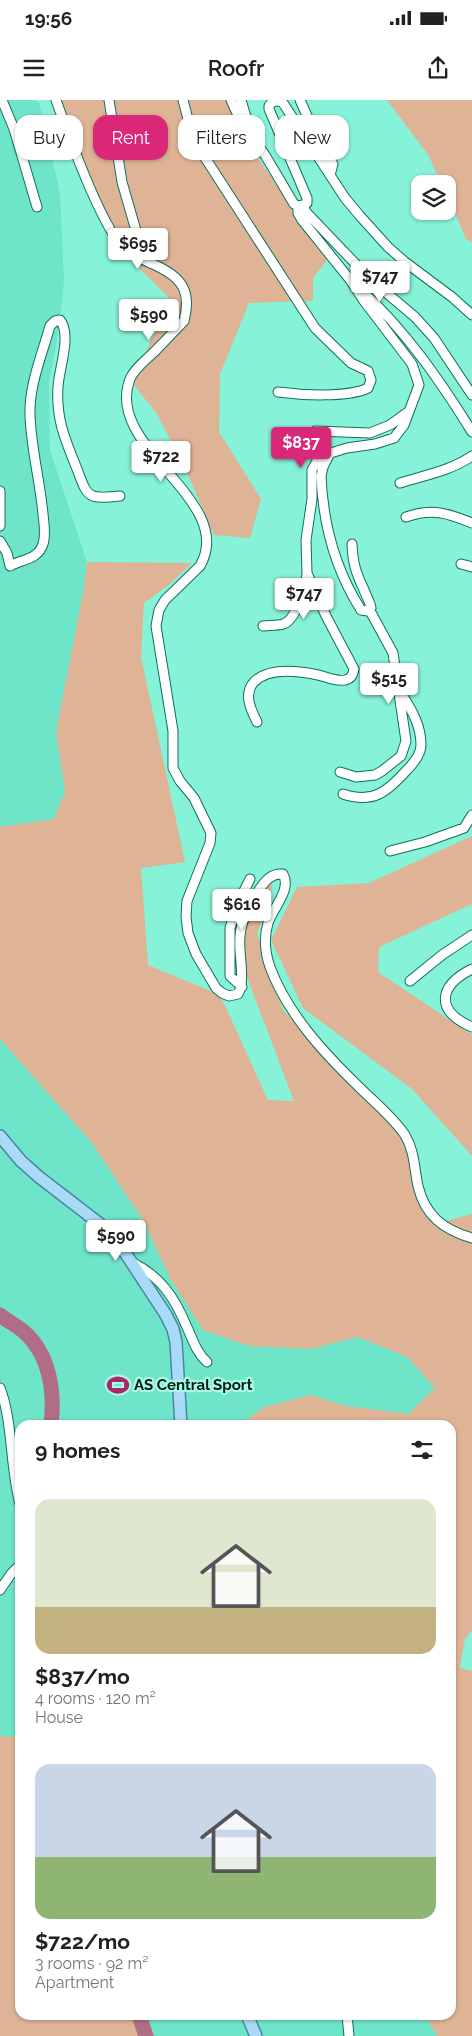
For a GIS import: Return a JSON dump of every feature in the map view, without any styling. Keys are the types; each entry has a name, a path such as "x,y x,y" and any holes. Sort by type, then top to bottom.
{"main road":[{"path":"0,1136 21,1161 39,1177 100,1224 135,1264 173,1328 176,1342 180,1420"},
{"path":"249,2020 256,2036"}],"street":[{"path":"2,100 14,129 37,207"},
{"path":"56,100 89,184 116,239 121,247 128,252 137,248 139,240 122,182 109,100"},
{"path":"183,100 193,139 315,328 351,363 368,371 370,380 368,388 359,392 299,395 278,392"},
{"path":"231,100 239,115"},
{"path":"241,100 246,115"},
{"path":"300,100 316,136 333,164 330,175"},
{"path":"300,206 307,203 307,198 272,116 271,101 283,103 346,198 388,247 472,315"},
{"path":"265,155 294,204 300,206 370,279 415,317 434,338 472,395"},
{"path":"263,626 283,624 292,619 303,591 307,573 306,540 312,499 312,470 317,461 330,453 347,448 375,444 394,438 404,425 419,385 412,364 351,281 302,220 300,206"},
{"path":"133,251 137,257 173,274 185,288 186,312 184,321 130,377 126,405 129,418 192,504 207,534 207,548 204,560 165,600 159,610 156,626 173,731 173,768 180,781 194,798 210,832 210,843 187,901 188,933 196,954 216,988 228,996 238,994 242,987 240,935 246,914 264,882 270,876 277,873 283,874 286,879 285,888 268,922 266,938 268,959 279,987 296,1015 320,1046 357,1085 393,1118 406,1137 415,1158 418,1186 424,1204 430,1213 444,1227 472,1238"},
{"path":"351,281 374,302 431,369 472,432"},
{"path":"0,541 8,553 10,566 31,559 44,543 42,499 30,415 34,382 50,326 55,321 60,320 66,335 58,386 58,413 61,429 82,482 90,495 97,498 120,496"},
{"path":"316,431 370,433 390,426 408,412"},
{"path":"330,453 321,476 327,531 338,563 361,610 370,609"},
{"path":"400,484 453,467 472,456"},
{"path":"0,491 0,526"},
{"path":"406,516 435,511 451,514 472,523"},
{"path":"340,772 356,776 375,774 382,771 401,756 406,741 393,653 370,609 370,604 358,578 353,562 352,544"},
{"path":"460,564 472,567"},
{"path":"257,722 250,708 249,690 253,683 263,675 286,672 317,675 338,680 348,680 353,676 354,669 318,600 307,573"},
{"path":"343,794 362,798 382,793 390,788 415,762 421,746 418,725 413,712 399,691"},
{"path":"390,851 425,842 464,828 472,815"},
{"path":"242,987 230,976 230,928 237,905 250,879"},
{"path":"410,981 442,955 472,936"},
{"path":"472,969 452,982 446,991 444,1000 447,1009 453,1017 472,1027"},
{"path":"135,1264 153,1274 167,1289 179,1310 198,1354 207,1362"},
{"path":"0,1388 6,1414 15,1483"},
{"path":"0,1590 15,1570"},
{"path":"348,2020 350,2036"}],"shaded area":[{"path":"0,100 35,100 39,102 42,115 15,115 15,160 52,160 60,193 64,281 57,342 49,382 50,450 87,562 84,588 56,732 65,790 54,819 0,827"},
{"path":"54,100 227,100 235,115 178,115 178,160 259,160 327,260 313,278 313,301 249,303 220,374 219,432 261,499 250,538 214,535 185,468 157,414 134,385 150,342 172,301 114,243 79,160 83,160 83,115 60,115"},
{"path":"387,100 472,100 472,243 466,239 456,216 456,175 437,175 429,156"},
{"path":"87,562 192,563 170,584 144,603 141,657 185,862 141,868 148,965 220,995 268,1100 294,1101 248,980 241,938 251,904 273,878 270,899 257,934 283,1010 373,1100 413,1155 428,1213 439,1223 472,1214 472,1630 465,1639 460,1668 472,1671 472,2036 437,2036 428,2020 456,2020 456,1420 246,1420 264,1407 311,1395 341,1405 408,1414 435,1388 407,1357 358,1337 310,1349 249,1346 203,1330 171,1280 143,1220 92,1143 0,1039 0,827 54,819 65,791 56,732 84,588"},
{"path":"472,836 472,904 379,947 378,972 472,1035 472,1156 412,1089 303,1008 271,940 297,887 369,883"},
{"path":"0,1039 92,1143 143,1220 171,1280 203,1330 310,1349 358,1337 407,1357 435,1388 408,1414 341,1405 311,1395 264,1407 246,1420 15,1420 15,1737 0,1736"},
{"path":"0,1736 15,1737 15,2020 148,2020 153,2036 0,2036"},
{"path":"148,2020 428,2020 437,2036 153,2036"}],"waterway":[{"path":"0,1315 32,1340 45,1362 51,1387 51,1420"},
{"path":"141,2020 146,2036"}],"place":[{"name":"AS Central Sport","path":"118,1385"}]}
